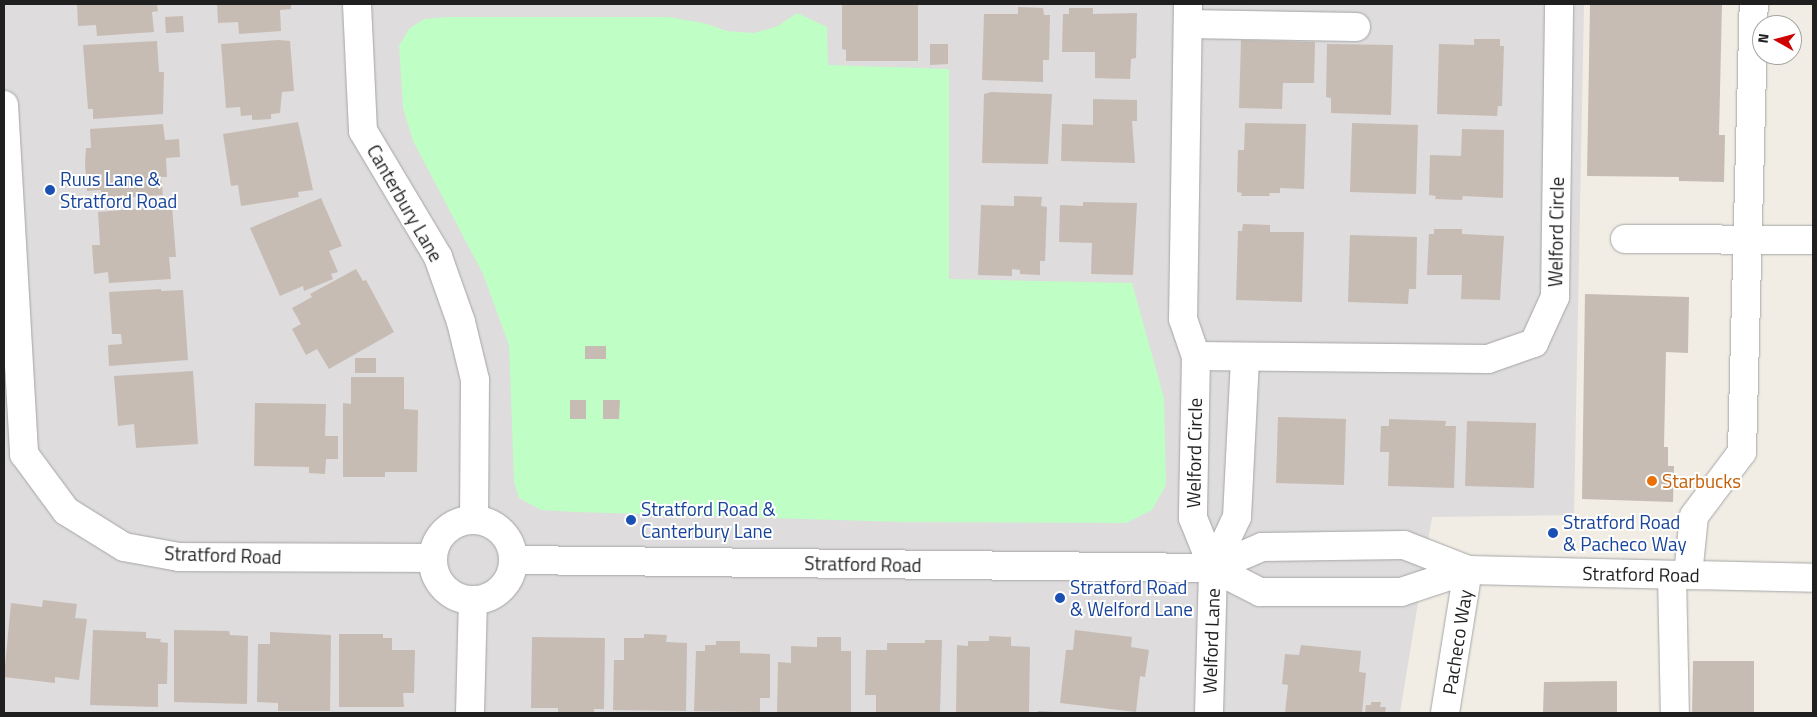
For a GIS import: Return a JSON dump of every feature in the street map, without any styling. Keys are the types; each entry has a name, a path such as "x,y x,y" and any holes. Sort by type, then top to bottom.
{"street":[{"name":"Canterbury Lane","path":"357,4 364,131 438,257 460,322 475,380 474,520"},
{"name":"Welford Circle","path":"1196,356 1488,359 1534,343 1554,297 1559,4"},
{"path":"1675,713 1680,575 1694,516 1742,452 1745,239 1754,4"},
{"path":"1188,14 1356,26"},
{"name":"Welford Circle","path":"1188,14 1183,319 1196,356 1193,518 1213,568"},
{"path":"4,105 5,174"},
{"name":"Stratford Road","path":"5,174 24,454 66,512 124,547 179,557 433,558"},
{"path":"1625,239 1813,240"},
{"path":"1213,568 1237,516 1244,357"},
{"path":"474,520 490,523 502,532 511,544 514,560 510,575 502,589 489,598 474,601 458,598 444,588 435,574 433,558 436,543 446,530 459,522 474,520"},
{"name":"Stratford Road","path":"514,560 1213,568 1262,546 1404,545 1468,570"},
{"name":"Stratford Road","path":"1213,568 1260,592 1402,592 1468,570 1813,578"},
{"name":"Welford Lane","path":"1209,713 1213,568"},
{"name":"Pacheco Way","path":"1445,713 1468,570"},
{"path":"470,713 474,601"}],"shaded area":[{"path":"4,4 1584,4 1574,515 1432,517 1400,713 4,713"}],"green space":[{"path":"797,13 827,27 828,65 949,69 949,279 1132,283 1164,398 1166,485 1152,510 1126,523 901,522 541,510 519,498 514,482 509,345 483,274 413,141 403,108 399,46 409,29 424,19 447,17 668,17 704,23 727,31 754,33 778,26"}],"building":[{"path":"77,4 157,4 158,11 152,12 154,32 97,36 96,25 78,26"},
{"path":"217,4 291,4 291,9 280,10 281,31 239,34 238,22 218,23"},
{"path":"842,4 918,4 918,61 846,61 846,50 842,49"},
{"path":"1590,4 1722,4 1719,135 1725,135 1724,182 1679,181 1679,177 1587,176"},
{"path":"1018,7 1043,8 1044,15 1050,15 1049,60 1043,60 1043,82 982,80 984,14 1018,14"},
{"path":"1069,8 1093,8 1093,14 1137,13 1136,58 1131,59 1130,79 1095,78 1095,52 1062,52 1063,14 1069,14"},
{"path":"183,16 184,32 166,33 165,17"},
{"path":"1474,39 1500,39 1500,46 1504,46 1502,106 1498,106 1497,116 1437,114 1439,44 1474,45"},
{"path":"278,40 290,41 294,91 282,92 280,113 271,114 271,119 252,120 252,115 241,116 240,107 226,108 221,44"},
{"path":"1241,40 1315,42 1314,83 1283,83 1282,109 1239,108"},
{"path":"157,41 159,72 164,72 163,114 93,119 93,109 88,109 83,45"},
{"path":"930,44 948,44 948,64 930,65"},
{"path":"1327,44 1393,45 1391,115 1331,113 1331,98 1326,97"},
{"path":"991,92 1052,94 1048,164 982,163 984,94"},
{"path":"1093,99 1137,100 1137,121 1132,121 1135,163 1061,161 1062,124 1093,125"},
{"path":"298,122 313,190 298,192 299,197 241,206 238,185 231,186 223,134"},
{"path":"1245,123 1306,124 1304,189 1280,188 1280,193 1269,193 1270,196 1241,196 1242,193 1237,192 1238,150 1244,150"},
{"path":"1352,123 1418,125 1416,194 1350,192"},
{"path":"163,124 165,140 179,139 180,157 166,158 167,177 161,177 163,195 102,199 101,190 87,191 85,163 86,148 91,148 90,129"},
{"path":"1462,129 1504,130 1503,198 1463,196 1462,200 1435,199 1436,196 1429,195 1430,155 1461,156"},
{"path":"1014,196 1042,197 1041,206 1047,207 1045,261 1040,261 1040,275 1020,274 1020,270 1012,269 1012,276 978,275 981,205 1014,206"},
{"path":"321,198 342,246 329,251 338,272 331,274 333,279 304,291 303,286 280,296 250,228"},
{"path":"1083,202 1137,203 1133,275 1091,274 1092,243 1059,242 1060,205 1083,206"},
{"path":"172,206 176,257 169,257 171,279 109,283 108,272 94,274 92,245 100,245 98,212"},
{"path":"1243,224 1270,225 1270,232 1304,232 1302,302 1236,300 1238,231 1242,231"},
{"path":"1434,229 1462,229 1462,234 1504,236 1500,300 1461,299 1462,275 1427,275 1429,234 1434,234"},
{"path":"1350,235 1417,237 1416,289 1409,289 1408,304 1348,302"},
{"path":"356,269 363,281 366,280 394,332 329,369 317,349 306,355 292,329 301,324 292,308 312,297 310,294"},
{"path":"161,289 161,291 183,290 188,360 109,366 108,345 122,344 121,334 112,334 109,292"},
{"path":"1585,294 1689,297 1688,353 1666,352 1664,447 1668,447 1668,466 1674,466 1673,502 1582,499"},
{"path":"585,346 606,346 606,359 585,359"},
{"path":"355,358 376,358 376,373 355,373"},
{"path":"193,371 198,444 136,448 134,424 118,426 114,376"},
{"path":"351,377 404,377 404,409 418,410 417,472 385,472 385,477 343,477 343,403 351,404"},
{"path":"570,400 586,400 586,419 570,419"},
{"path":"603,400 620,400 619,419 603,419"},
{"path":"255,403 326,404 325,436 338,436 338,459 326,459 325,474 309,473 309,467 254,466"},
{"path":"1278,417 1346,419 1344,485 1276,483"},
{"path":"1389,419 1446,421 1445,426 1456,426 1454,488 1388,486 1389,452 1380,452 1381,426 1389,426"},
{"path":"1467,421 1536,423 1534,488 1465,486"},
{"path":"43,600 77,604 75,618 87,619 79,680 55,677 55,683 4,677 11,603 42,607"},
{"path":"93,630 146,632 146,638 161,639 160,642 168,643 167,684 158,684 158,707 90,705"},
{"path":"174,630 229,631 230,635 248,636 247,704 174,702"},
{"path":"1075,630 1132,637 1131,647 1149,650 1145,677 1140,676 1136,712 1060,703 1066,650 1073,650"},
{"path":"270,632 331,635 330,711 278,711 278,703 257,702 258,644 270,644"},
{"path":"339,634 383,634 383,638 392,638 392,650 415,650 414,693 403,693 404,707 339,707"},
{"path":"644,634 667,635 666,642 687,643 686,711 613,710 614,660 624,660 624,638 644,638"},
{"path":"989,636 1011,637 1011,646 1030,647 1029,713 956,713 957,645 968,646 968,641 989,641"},
{"path":"532,637 605,638 604,709 594,709 594,713 558,713 558,708 531,708"},
{"path":"817,637 841,637 841,651 851,651 851,713 777,713 778,662 791,663 791,646 817,647"},
{"path":"925,640 942,640 940,713 876,713 876,695 865,695 866,650 887,650 887,643 925,643"},
{"path":"716,641 740,641 740,653 770,654 770,698 760,698 760,712 694,711 696,651 705,651 705,645 716,645"},
{"path":"1301,645 1361,651 1359,672 1366,673 1362,713 1285,713 1288,685 1282,684 1285,654 1299,655"},
{"path":"1693,661 1754,661 1754,713 1692,713"},
{"path":"1617,681 1617,713 1543,713 1544,682"},
{"path":"1371,702 1381,702 1380,707 1386,707 1385,713 1365,713 1366,705 1371,705"},
{"path":"1038,711 1055,712 1055,713 1038,713"}],"place":[{"name":"Ruus Lane & Stratford Road","path":"50,190"},
{"name":"Starbucks","path":"1652,481"},
{"name":"Stratford Road & Canterbury Lane","path":"631,520"},
{"name":"Stratford Road & Pacheco Way","path":"1553,533"},
{"name":"Stratford Road & Welford Lane","path":"1060,598"}]}
